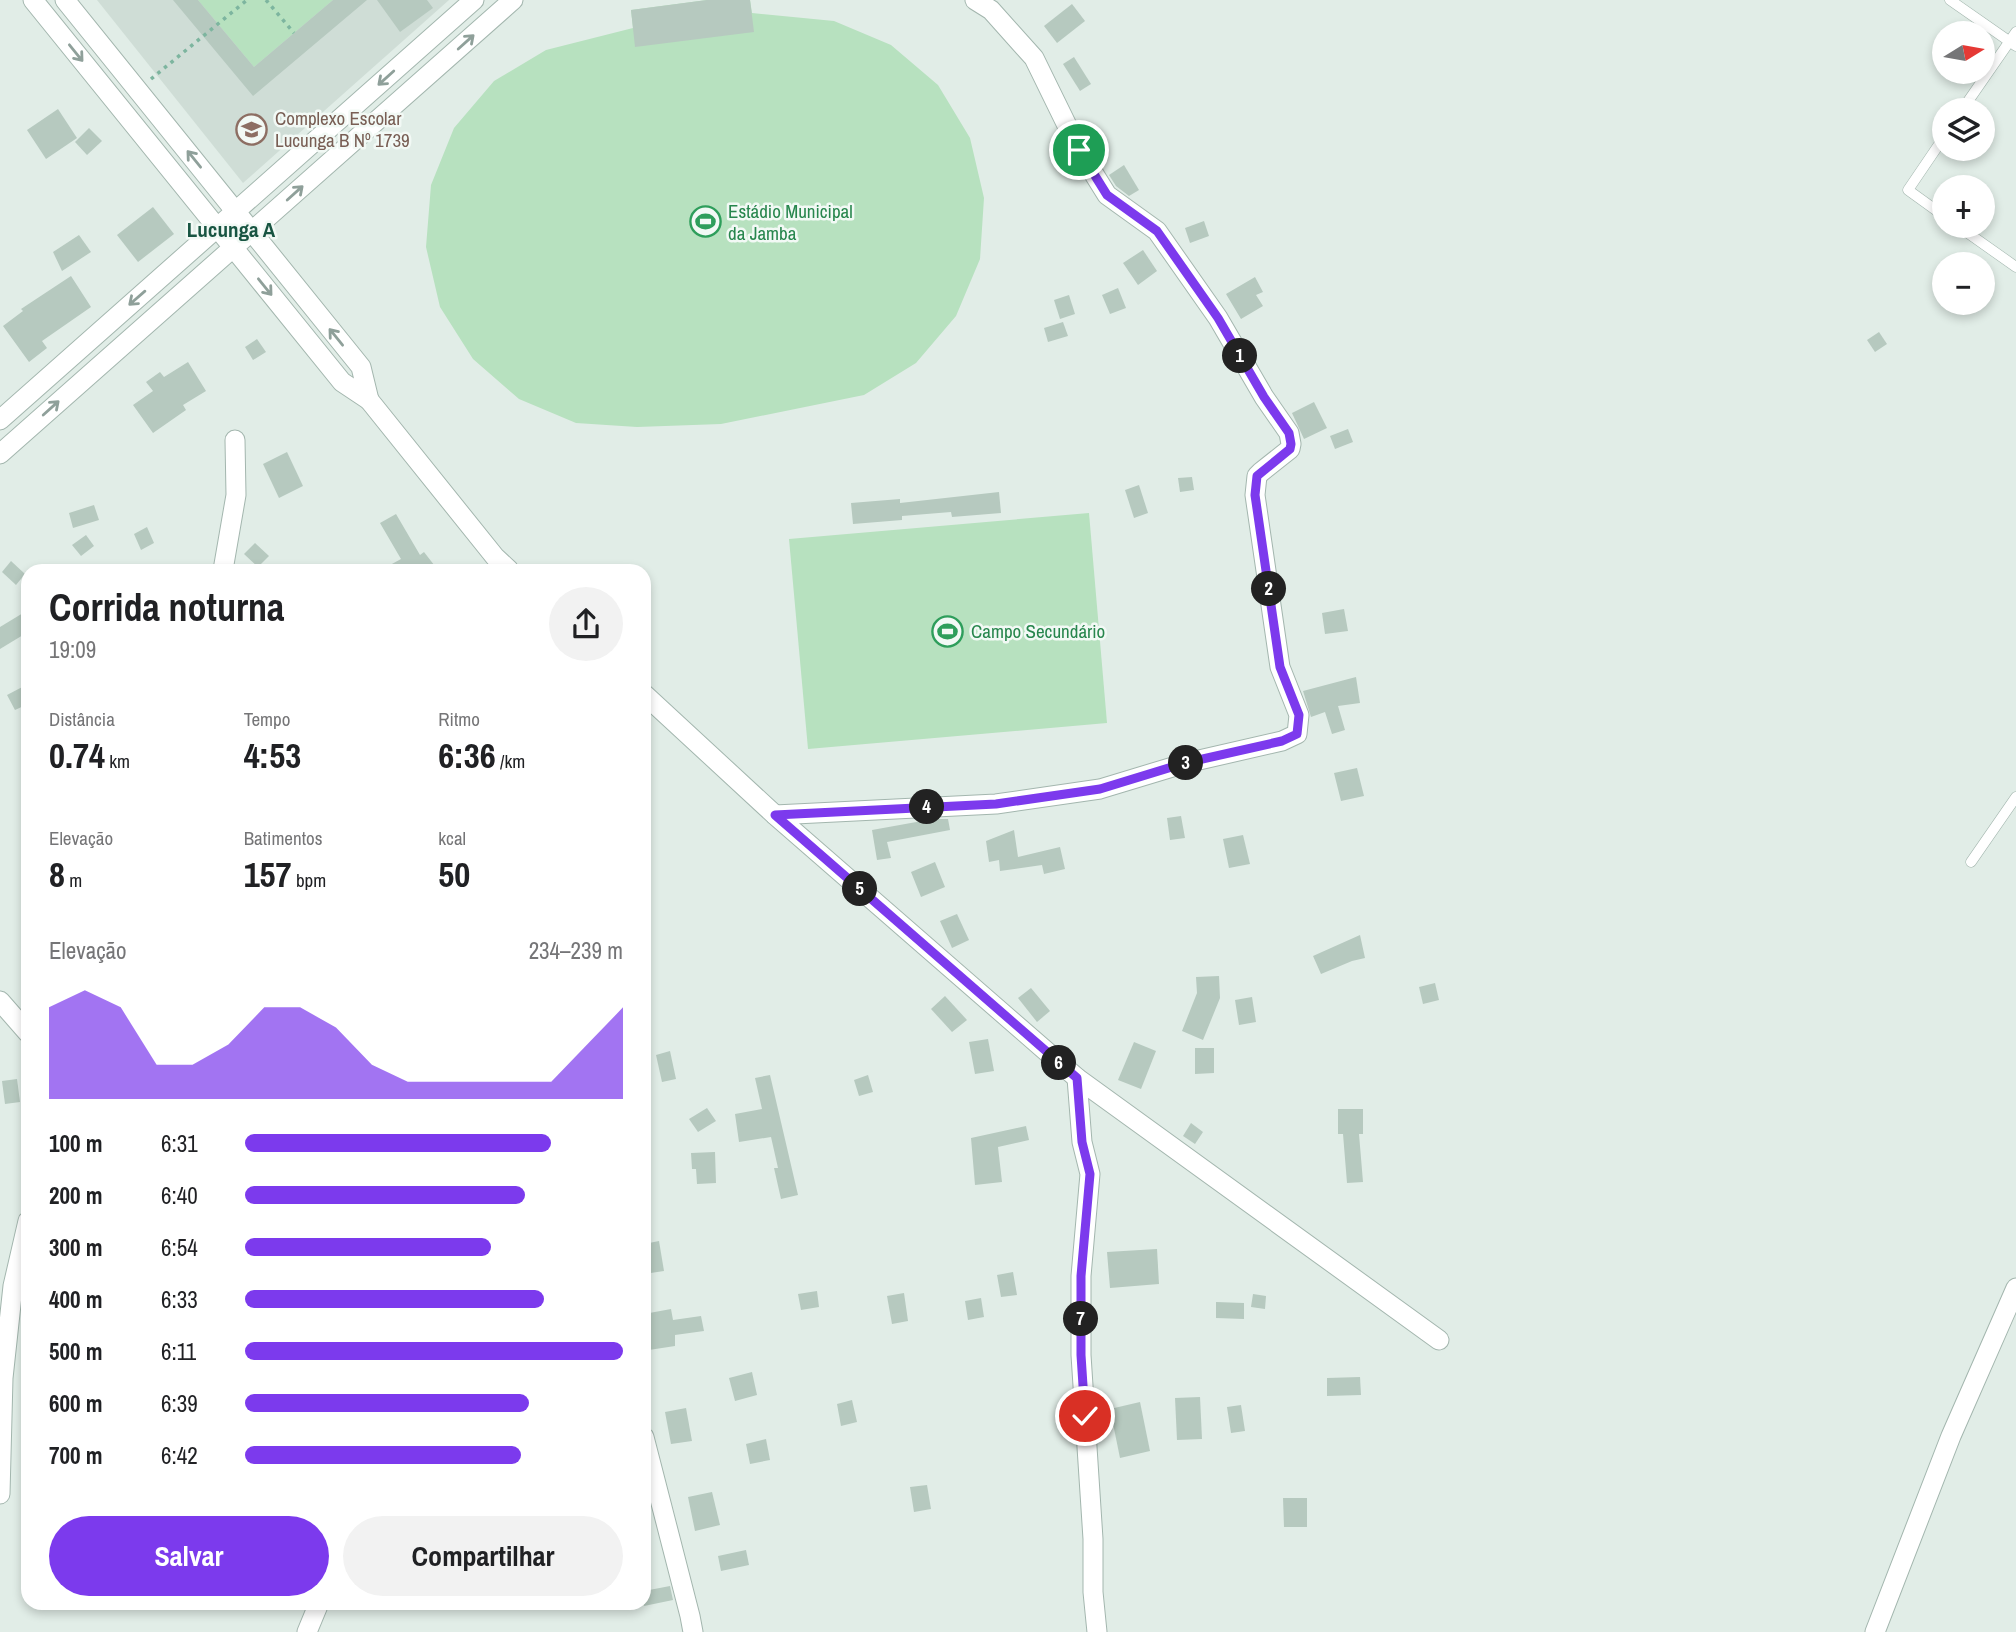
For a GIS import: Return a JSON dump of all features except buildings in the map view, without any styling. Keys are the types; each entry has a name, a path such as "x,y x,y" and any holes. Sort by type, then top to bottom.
{"street":[{"path":"33,0 342,382 369,400 497,564"},
{"path":"65,0 361,367 369,400"},
{"path":"0,420 474,0"},
{"path":"0,454 513,0"},
{"path":"775,815 996,804 1100,789 1185,763 1282,741 1297,734 1299,727 1299,715 1280,667 1255,495 1257,476 1290,449 1289,433 1264,397 1218,318 1157,231 1107,195 1079,150 1034,58 991,10 975,0"},
{"path":"224,564 236,495 235,440"},
{"path":"651,700 775,815 1077,1078 1439,1340"},
{"path":"0,1002 21,1025"},
{"path":"1077,1078 1082,1142 1090,1174 1081,1276 1081,1355 1097,1632"},
{"path":"0,1494 3,1378 21,1248"},
{"path":"0,1251 17,1264"},
{"path":"1875,1632 1951,1436 2016,1288"},
{"path":"651,1484 693,1632"},
{"path":"307,1632 316,1610"}],"lane":[{"path":"1950,0 2014,40 1971,98"},
{"path":"1932,154 1908,190 1932,207"},
{"path":"1975,238 2016,267"},
{"path":"1971,862 2016,797"}],"path":[{"path":"138,90 247,0"},
{"path":"266,0 294,33"}],"shaded area":[{"name":"Complexo Escolar Lucunga B Nº 1739","path":"97,0 449,0 243,183"}],"green space":[{"path":"198,0 333,0 254,67"},
{"name":"Estádio Municipal da Jamba","path":"707,0 750,0 752,13 834,21 891,45 938,85 970,138 984,198 980,259 956,316 916,363 864,395 721,424 637,427 576,423 519,399 473,359 440,307 426,247 431,185 454,128 494,81 546,50 633,28 631,10"},
{"name":"Campo Secundário","path":"1089,513 1107,723 808,749 789,539"}],"place":[{"name":"Complexo Escolar Lucunga B Nº 1739","path":"252,129"},
{"name":"Estádio Municipal da Jamba","path":"705,222"},
{"name":"Campo Secundário","path":"948,631"}],"district":[{"name":"Lucunga A","path":"231,229"}],"route":[{"path":"1079,150 1107,195 1157,231 1218,318 1264,397 1289,433 1290,449 1257,476 1255,495 1280,667 1299,715 1297,734 1282,741 1185,763 1100,789 996,804 775,815 1077,1078 1082,1142 1090,1174 1081,1276 1081,1355 1085,1416"}]}
